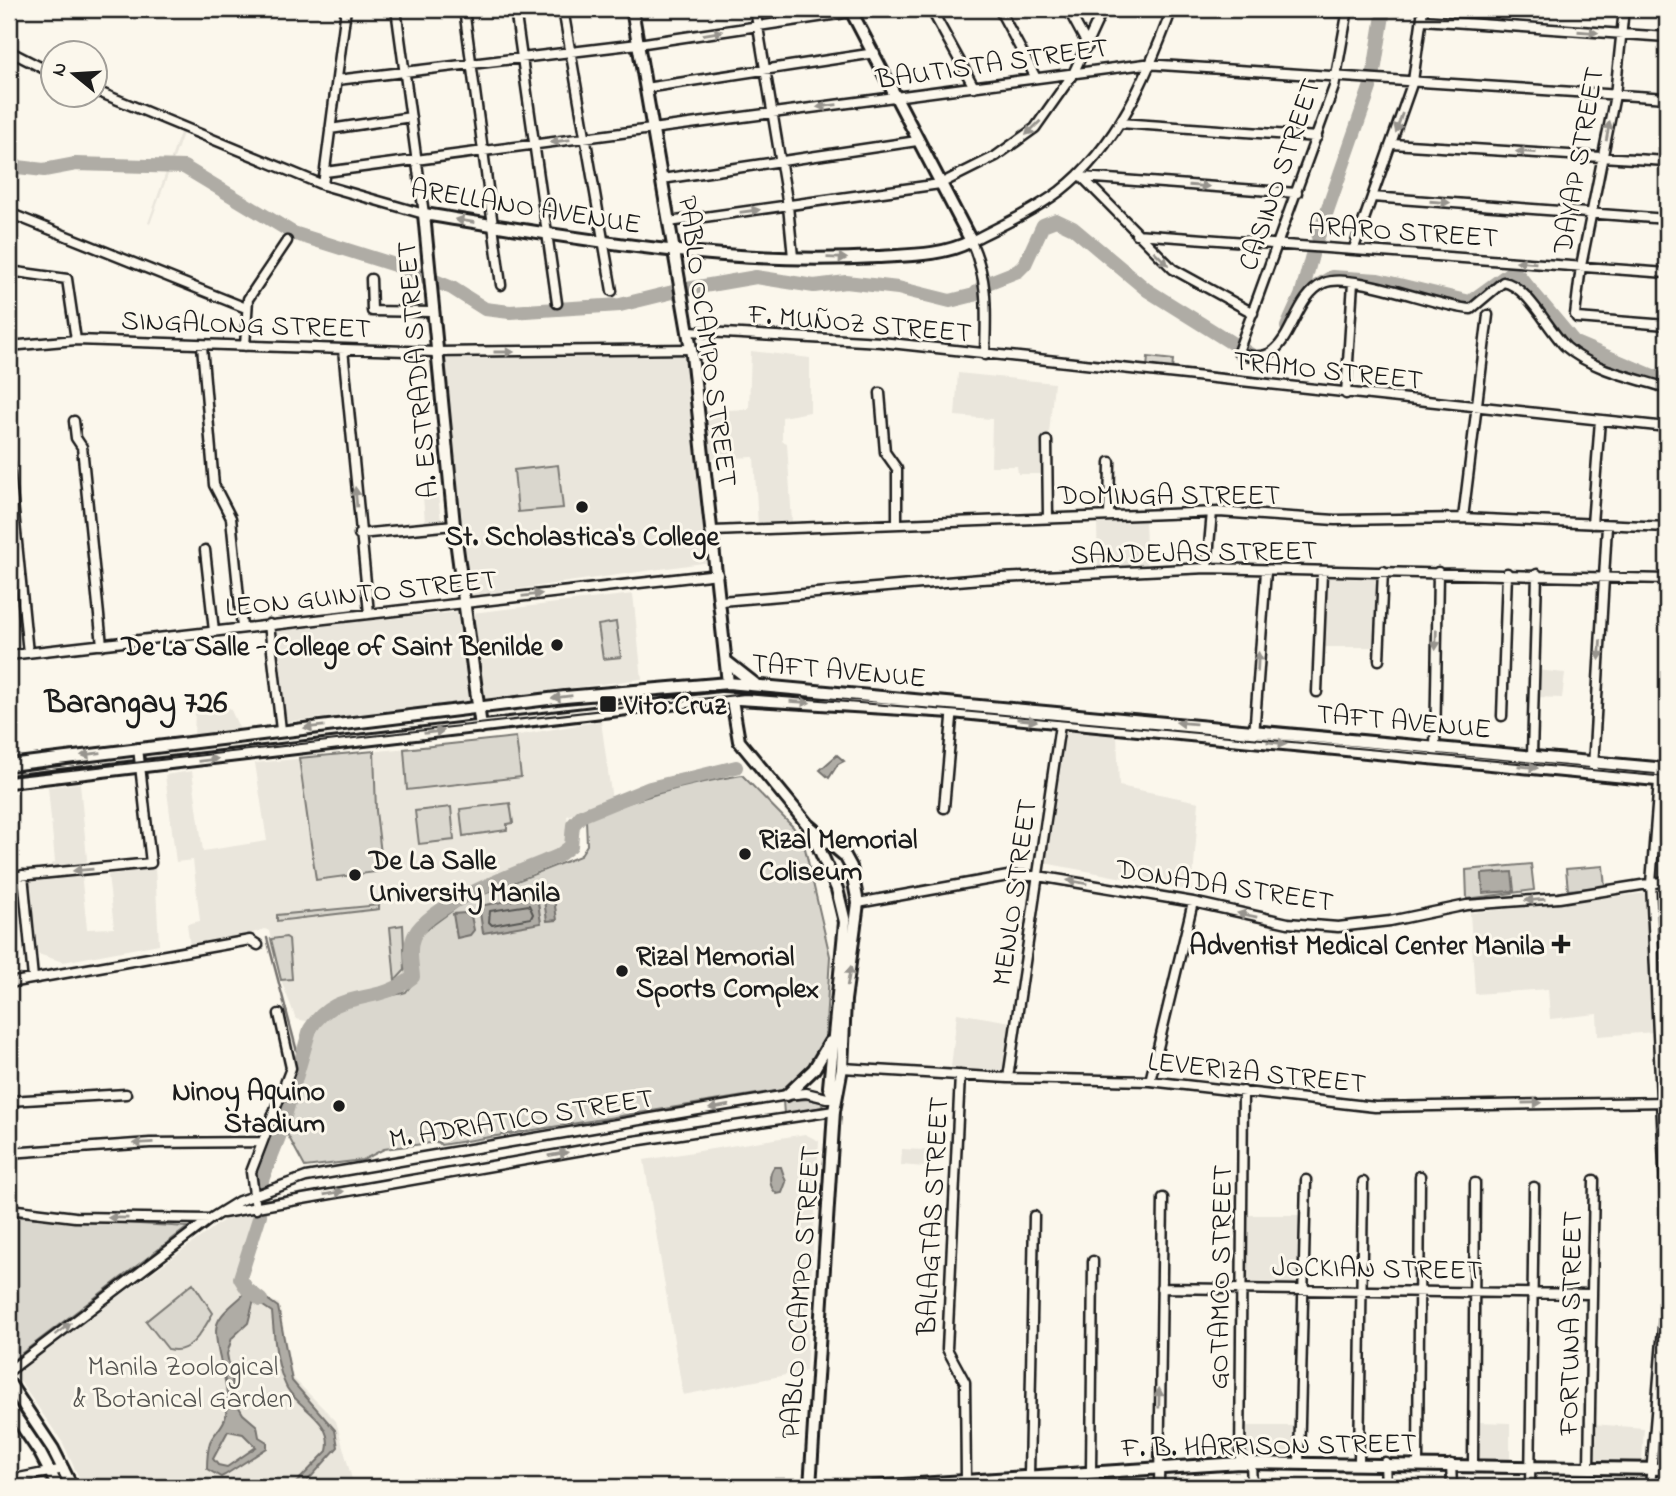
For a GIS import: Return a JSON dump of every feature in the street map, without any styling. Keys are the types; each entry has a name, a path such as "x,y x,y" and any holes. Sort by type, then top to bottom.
{"main road":[{"name":"PABLO OCAMPO STREET","path":"632,9 689,331 728,682"},
{"path":"851,10 876,53 894,99 971,241"},
{"name":"ARELLANO AVENUE","path":"424,214 605,243 793,257 847,259 904,256 951,250 971,241"},
{"name":"A. ESTRADA STREET","path":"424,214 454,524 481,727"},
{"path":"727,662 760,687"},
{"name":"TAFT AVENUE","path":"9,765 281,730 728,682 953,707 1493,757 1591,773 1663,781"},
{"name":"TAFT AVENUE","path":"9,782 141,769 710,700 953,707"},
{"name":"PABLO OCAMPO STREET","path":"732,700 739,741 808,825 845,856 851,867 858,903 845,1000 842,1068 834,1105 810,1487"},
{"path":"339,724 343,743"},
{"name":"TAFT AVENUE","path":"1493,757 1532,755 1664,768"},
{"name":"PABLO OCAMPO STREET","path":"808,825 837,889 845,922 832,1036 829,1087 834,1105"},
{"path":"827,866 845,856"},
{"path":"845,922 857,917"},
{"path":"787,1095 814,1069 832,1036"},
{"path":"9,1383 64,1469 72,1487"},
{"path":"9,1407 58,1487"},
{"name":"F. B. HARRISON STREET","path":"872,1487 1158,1466 1245,1463 1385,1462 1667,1469"}],"street":[{"path":"323,185 346,9"},
{"name":"A. ESTRADA STREET","path":"396,9 424,214"},
{"path":"464,9 501,285"},
{"path":"515,9 549,236 556,303"},
{"path":"564,9 612,291"},
{"path":"755,9 788,206 793,257"},
{"path":"931,9 974,87"},
{"path":"999,9 1036,78"},
{"path":"1068,9 1088,46"},
{"path":"669,222 940,184 1015,144 1041,120 1073,74 1103,9"},
{"path":"985,355 986,292 981,265 971,241 1037,206 1081,176 1120,123 1150,64 1172,9"},
{"path":"1279,9 1347,10"},
{"path":"1354,248 1413,81 1423,9"},
{"name":"DAYAP STREET","path":"1624,9 1615,94 1574,310 1577,318 1667,325"},
{"path":"337,80 472,66 638,44 851,10"},
{"name":"CASINO STREET","path":"1347,10 1337,75 1254,313 1238,351 1252,358 1268,356 1275,350 1311,292 1325,282 1353,282"},
{"path":"1422,20 1667,37"},
{"path":"9,51 38,67"},
{"path":"645,88 876,53"},
{"name":"BAUTISTA STREET","path":"325,172 1150,64 1667,98"},
{"name":"ARELLANO AVENUE","path":"108,96 323,185 424,214"},
{"path":"330,129 411,117"},
{"path":"1120,123 1317,137"},
{"path":"662,179 917,141"},
{"path":"1392,144 1667,161"},
{"path":"1081,176 1297,192"},
{"path":"1081,176 1173,269 1254,313"},
{"path":"1372,197 1667,219"},
{"path":"9,213 246,308"},
{"name":"ARARO STREET","path":"1136,234 1667,273"},
{"path":"245,346 246,308 253,290 267,274 287,241"},
{"path":"9,271 67,279 76,340"},
{"path":"371,279 372,311 432,312"},
{"path":"1346,394 1353,282 1455,308 1471,309 1497,285 1508,283 1530,302 1569,350 1590,362 1667,388"},
{"path":"1463,518 1488,315"},
{"name":"F. MUÑOZ STREET","path":"689,331 881,342 985,355"},
{"name":"SINGALONG STREET","path":"9,346 76,340 436,352 691,349"},
{"path":"202,346 214,485 231,518 242,627"},
{"path":"343,349 359,534 369,613"},
{"name":"TRAMO STREET","path":"985,355 1667,427"},
{"path":"880,393 885,452 897,469 897,522"},
{"path":"1592,524 1600,420"},
{"path":"74,421 76,438 82,447 102,645"},
{"path":"1047,441 1048,517"},
{"path":"9,462 28,653"},
{"path":"1109,516 1110,462"},
{"path":"1207,568 1212,512"},
{"name":"DOMINGA STREET","path":"713,531 1212,512 1335,520 1463,518 1667,527"},
{"path":"359,534 454,524"},
{"path":"1591,773 1594,761 1607,526"},
{"path":"205,550 214,631"},
{"name":"SANDEJAS STREET","path":"721,601 981,579 1207,568 1322,573 1537,573 1667,579"},
{"path":"1254,735 1266,571"},
{"path":"1380,660 1383,571"},
{"path":"1432,752 1438,572"},
{"path":"1317,692 1322,573"},
{"path":"1502,716 1507,573"},
{"path":"1532,755 1537,573"},
{"name":"LEON GUINTO STREET","path":"9,655 718,574"},
{"path":"269,624 281,730"},
{"path":"944,808 953,707"},
{"name":"MENLO STREET","path":"1008,1079 1062,717"},
{"path":"9,877 151,863 138,748"},
{"path":"1650,1487 1664,1316 1666,1208 1665,1102 1651,883 1664,768"},
{"path":"23,875 33,978"},
{"name":"DONADA STREET","path":"858,903 1008,876 1038,876 1193,902 1288,923 1338,927 1390,921 1442,909 1559,898 1667,881"},
{"path":"1150,1081 1193,902"},
{"path":"9,983 250,940 258,944"},
{"path":"260,1208 251,1172 260,1142 279,1105 291,1068 279,1014"},
{"name":"LEVERIZA STREET","path":"842,1068 1008,1079 1150,1081 1376,1107 1665,1102"},
{"name":"BALAGTAS STREET","path":"960,1075 947,1349 965,1382 966,1480"},
{"name":"GOTAMCO STREET","path":"1243,1091 1241,1288 1245,1463 1252,1487"},
{"name":"M. ADRIATICO STREET","path":"9,1370 210,1219 239,1201 306,1177 787,1095 806,1093 834,1105"},
{"path":"9,1101 126,1094"},
{"name":"M. ADRIATICO STREET","path":"220,1213 834,1105"},
{"path":"9,1153 150,1143 260,1142"},
{"path":"1418,1463 1420,1176"},
{"path":"1299,1462 1306,1180"},
{"name":"FORTUNA STREET","path":"1589,1467 1594,1180"},
{"path":"1359,1462 1363,1182"},
{"path":"1473,1464 1475,1182"},
{"path":"1530,1487 1534,1187"},
{"path":"1159,1487 1163,1198"},
{"path":"9,1209 75,1217 210,1219"},
{"path":"1029,1476 1034,1216"},
{"path":"1091,1471 1093,1261"},
{"name":"JOCKIAN STREET","path":"1161,1288 1592,1294"},
{"path":"1385,1462 1386,1487"},
{"path":"1451,1464 1452,1487"},
{"path":"9,1480 64,1469"}],"shaded area":[{"path":"182,127 185,128 150,224 148,223"},
{"path":"751,351 810,358 810,412 782,417 782,441 787,443 792,522 758,525 754,457 710,459 706,411 749,409"},
{"name":"St. Scholastica's College","path":"687,356 710,562 475,595 471,592 443,359"},
{"path":"1148,357 1173,360 1172,371 1147,368"},
{"path":"958,373 1054,383 1045,474 1018,474 1017,466 991,466 992,419 955,416"},
{"path":"558,465 563,508 518,512 514,470"},
{"name":"St. Scholastica's College","path":"438,495 441,521 425,522 423,497"},
{"path":"1145,521 1147,570 1098,572 1097,523"},
{"path":"1321,575 1380,576 1374,647 1317,647"},
{"name":"De La Salle - College of Saint Benilde","path":"633,594 642,679 483,699 472,613"},
{"path":"459,612 470,703 283,722 274,629"},
{"path":"616,622 621,657 603,659 598,625"},
{"path":"1536,670 1565,673 1562,698 1535,697"},
{"path":"230,708 241,732 194,738 195,709"},
{"name":"De La Salle University Manila","path":"601,721 612,800 567,816 571,847 560,856 486,887 487,893 455,899 414,931 409,940 408,977 401,987 334,1000 311,1022 296,1019 281,980 269,931 265,929 232,940 190,947 187,924 200,921 193,860 176,862 165,775 192,771 203,851 267,841 255,763 490,740"},
{"path":"1064,728 1117,734 1119,786 1199,802 1192,891 1044,863"},
{"path":"516,737 521,777 407,790 404,749"},
{"path":"374,751 376,811 383,871 316,880 299,758"},
{"name":"Rizal Memorial Sports Complex","path":"742,775 793,827 804,844 830,956 825,1041 816,1057 788,1089 441,1145 438,1142 384,1149 363,1160 305,1167 286,1132 308,1051 320,1023 328,1015 356,1003 406,992 417,977 415,938 464,902 580,856 587,845 586,819 662,792"},
{"path":"80,783 87,859 82,882 87,929 114,928 108,875 155,867 159,944 63,962 35,953 27,883 55,862 48,787"},
{"path":"510,803 513,823 507,824 507,830 463,836 460,809"},
{"path":"451,807 454,840 419,844 415,811"},
{"path":"1531,864 1534,890 1467,899 1466,870"},
{"path":"1603,866 1605,887 1568,890 1566,869"},
{"name":"Adventist Medical Center Manila","path":"1647,893 1655,1032 1598,1036 1597,1014 1550,1019 1548,989 1475,994 1470,913"},
{"path":"379,905 379,909 277,921 277,915"},
{"path":"403,925 405,970 395,981 390,927"},
{"path":"271,939 289,939 292,979 281,980"},
{"path":"957,1013 1011,1022 1003,1071 951,1068"},
{"path":"809,1099 821,1102 823,1107 784,1114 783,1101"},
{"path":"805,1134 819,1141 806,1371 683,1395 644,1160"},
{"path":"902,1149 925,1150 924,1167 901,1165"},
{"name":"Manila Zoological & Botanical Garden","path":"257,1212 242,1253 238,1279 246,1294 253,1300 258,1294 279,1304 293,1378 336,1421 354,1487 83,1487 63,1443 14,1373 228,1217"},
{"path":"1248,1215 1302,1215 1301,1286 1248,1285"},
{"path":"9,1216 188,1227 9,1363"},
{"path":"193,1283 213,1313 190,1345 176,1350 168,1349 146,1321"},
{"path":"1477,1422 1510,1423 1510,1459 1476,1459"},
{"path":"1593,1424 1644,1428 1642,1461 1593,1460"},
{"path":"1247,1426 1300,1426 1299,1457 1246,1455"}],"water":[{"path":"837,755 844,761 838,764 829,778 820,770"},
{"path":"1512,872 1514,891 1483,893 1482,874"},
{"path":"553,892 557,920 547,921 543,893"},
{"path":"537,896 541,923 483,933 479,906"},
{"path":"465,913 471,916 474,930 470,935 457,938 453,914"},
{"path":"774,1167 781,1167 786,1182 782,1193 777,1194 771,1185"},
{"path":"250,1287 278,1307 292,1381 335,1430 338,1447 302,1487 293,1486 327,1451 326,1432 287,1388 278,1361 272,1312 254,1300 248,1323 232,1338 227,1354 236,1402 243,1414 257,1426 259,1437 267,1442 267,1448 221,1477 207,1469 210,1442 225,1419 227,1403 217,1342 217,1324 224,1313","holes":["228,1431 243,1434 256,1447 227,1467 218,1465 213,1459"]}],"waterway":[{"path":"1374,72 1384,9"},
{"path":"1318,237 1370,88"},
{"path":"9,166 44,170 76,164 184,167 293,233 398,266 452,288 485,309 510,312 620,305 681,290 756,277 814,286 846,282 898,288 950,301 974,295 985,284 1018,271 1025,264 1043,225 1056,220 1073,228 1147,290 1251,355"},
{"path":"1301,296 1312,255"},
{"path":"1287,327 1301,296 1332,277 1378,280 1470,302 1510,273 1519,276 1575,343 1667,382"},
{"path":"261,1300 247,1289 240,1278 260,1215 262,1180 279,1137 310,1029 321,1016 332,1007 384,992 413,977 412,944 415,934 425,922 459,899 558,856 571,846 573,825 581,816 650,788 736,767"},
{"path":"267,938 300,1063"}],"tram line":[{"path":"9,777 745,694 961,711 1667,777"}],"place":[{"name":"St. Scholastica's College","path":"582,507"},
{"name":"De La Salle - College of Saint Benilde","path":"557,645"},
{"name":"Vito Cruz","path":"608,704"},
{"name":"Rizal Memorial Coliseum","path":"745,854"},
{"name":"De La Salle University Manila","path":"355,875"},
{"name":"Adventist Medical Center Manila","path":"1561,944"},
{"name":"Rizal Memorial Sports Complex","path":"622,971"},
{"name":"Ninoy Aquino Stadium","path":"339,1106"}],"district":[{"name":"Barangay 726","path":"136,701"}]}
